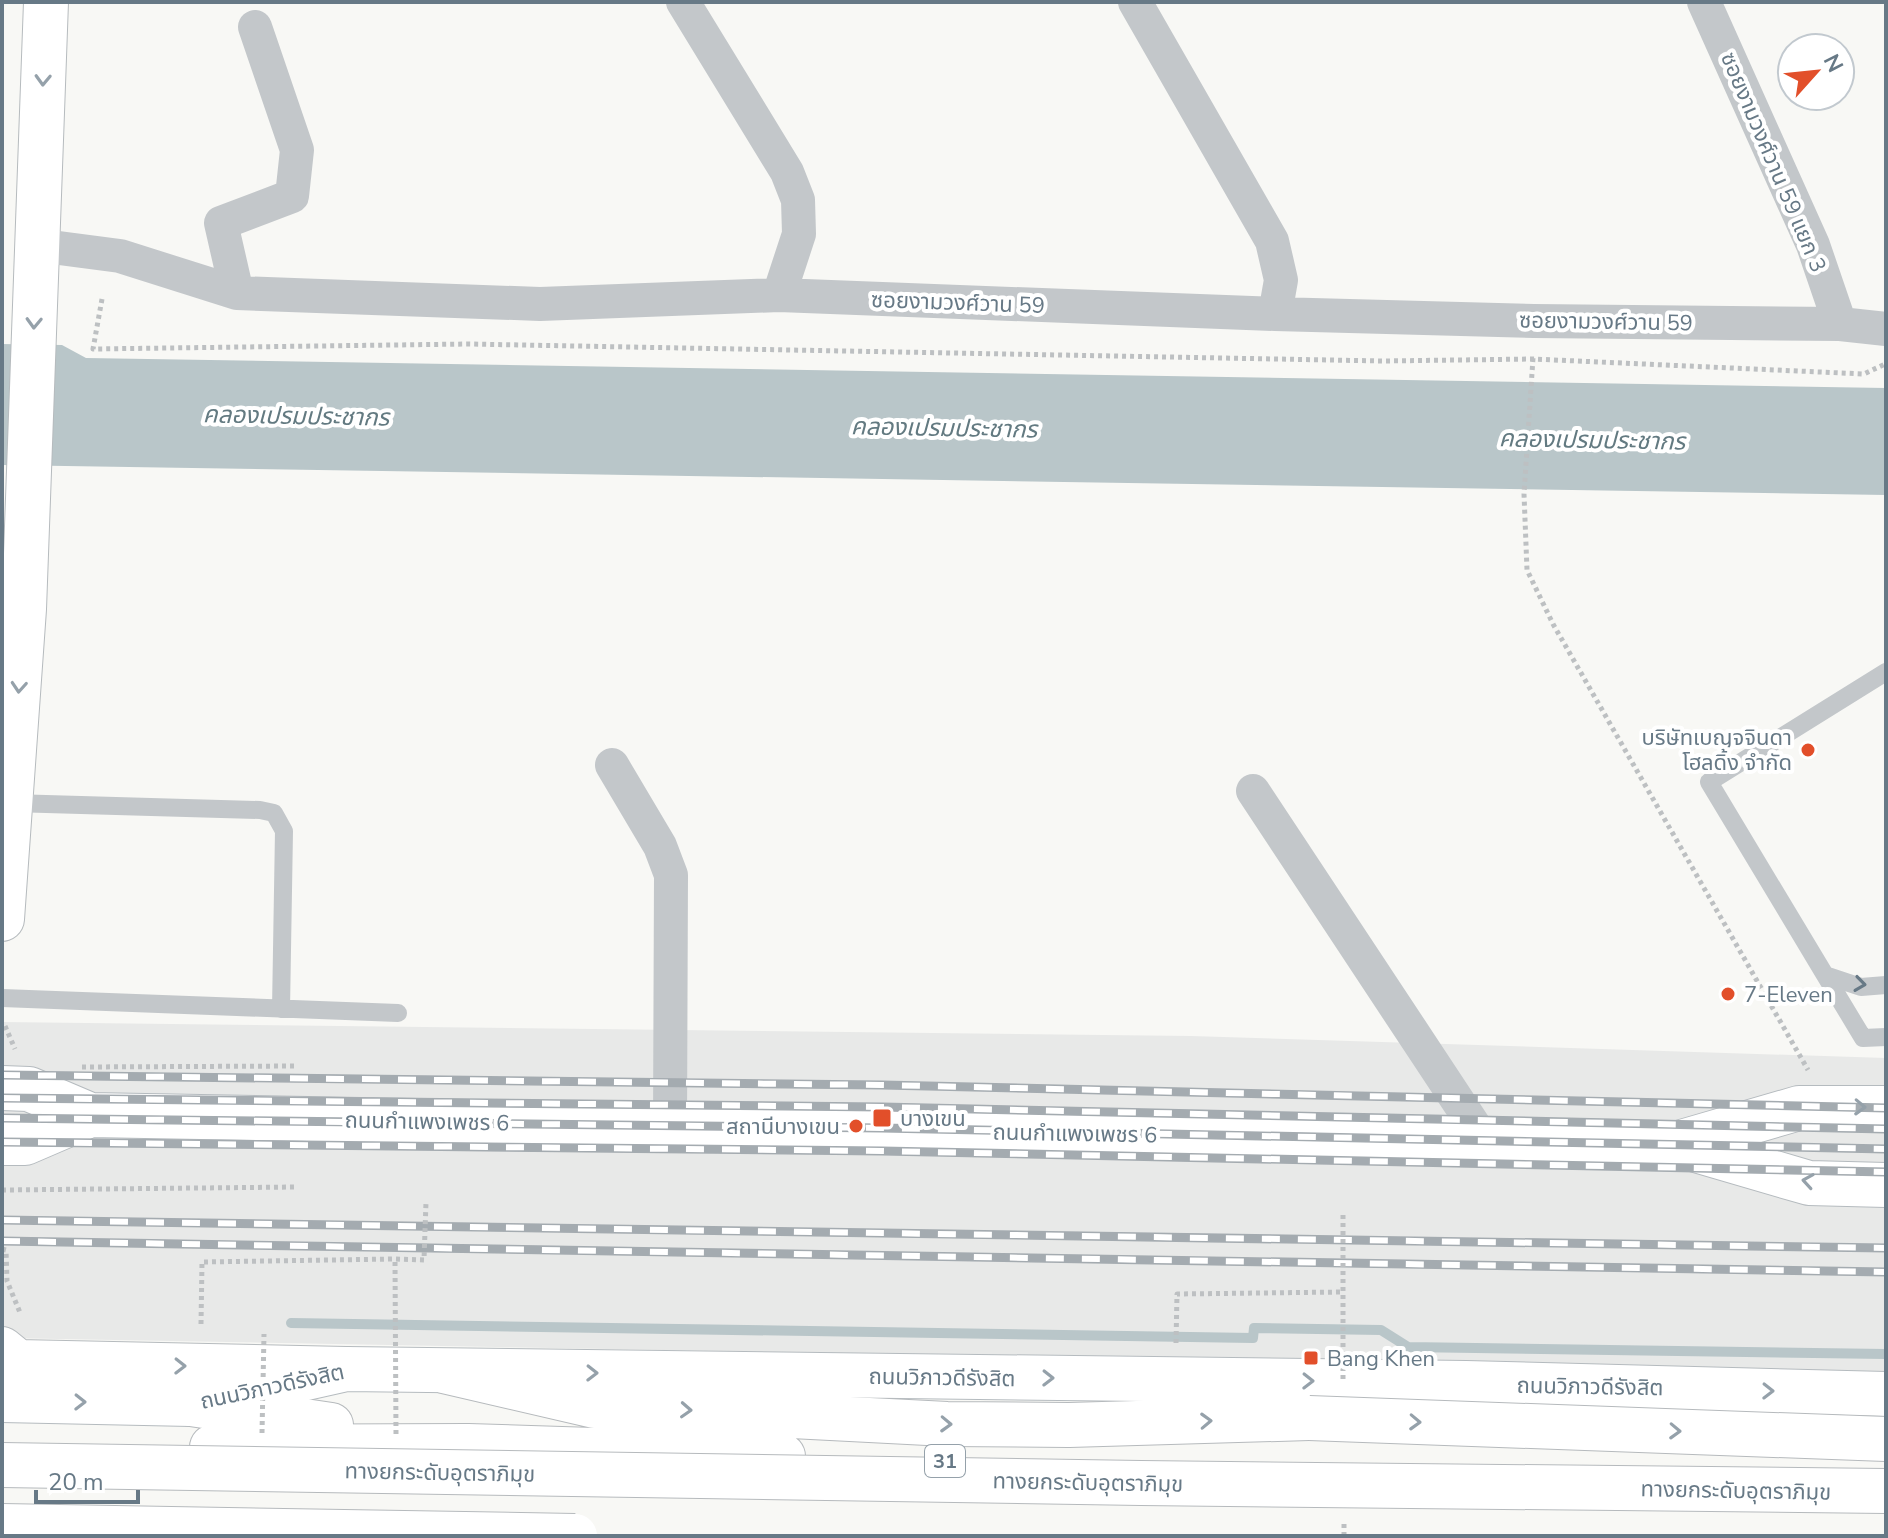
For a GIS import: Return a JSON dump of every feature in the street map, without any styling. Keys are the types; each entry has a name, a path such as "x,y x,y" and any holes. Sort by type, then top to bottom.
{"main road":[{"path":"3,899 24,609 46,2"},
{"name":"ถนนกำแพงเพชร 6","path":"2,1088 29,1089 90,1115 1675,1144 1809,1183 1886,1185"},
{"name":"ถนนกำแพงเพชร 6","path":"1675,1144 1799,1108 1886,1108"},
{"name":"ถนนกำแพงเพชร 6","path":"2,1143 25,1143 90,1115"},
{"path":"2,1349 18,1362 346,1369"},
{"name":"ถนนวิภาวดีรังสิต","path":"2,1400 191,1404 346,1369 1466,1383 1886,1394"},
{"path":"444,1371 595,1406 947,1424 1069,1425 1309,1418 1886,1439"},
{"path":"191,1404 468,1446"},
{"name":"31","path":"2,1448 468,1446 1131,1467 1886,1513"},
{"name":"ทางยกระดับอุตราภิมุข","path":"2,1465 1109,1483 1886,1491"},
{"path":"2,1526 575,1536"}],"street":[{"path":"683,2 787,172 798,200 799,234 779,295"},
{"path":"1135,2 1272,241 1281,280 1275,314"},
{"name":"ซอยงามวงศ์วาน 59 แยก 3","path":"1704,2 1813,245 1840,324"},
{"path":"237,293 221,223 292,196 297,150 255,27"},
{"name":"ซอยงามวงศ์วาน 59","path":"36,245 120,256 237,293 540,304 779,295 1275,314 1534,321 1840,324 1886,329"},
{"path":"612,765 660,846 671,875 670,1126"},
{"path":"1253,791 1483,1139"}],"lane":[{"path":"1886,672 1709,782 1863,1038 1886,1037"},
{"path":"11,803 260,810 274,813 284,831 281,1009"},
{"path":"1825,975 1861,987 1886,985"},
{"path":"2,998 398,1013"}],"path":[{"path":"102,299 93,349 468,344 1383,361 1533,359 1864,374 1886,364"},
{"path":"1533,359 1524,494 1527,570 1553,624 1829,1106"},
{"path":"113,1067 297,1066"},
{"path":"2,1190 296,1187"},
{"path":"201,1324 202,1262 424,1260 426,1202"},
{"path":"1343,1215 1343,1383"},
{"path":"395,1259 396,1444"},
{"path":"1176,1345 1177,1294 1343,1292"},
{"path":"1344,1521 1344,1536"}],"shaded area":[{"path":"2,1022 1191,1036 1886,1058 1886,1372 2,1338"}],"water":[{"name":"คลองเปรมประชากร","path":"2,344 62,345 86,358 1886,388 1886,495 2,465"}],"waterway":[{"path":"291,1323 1253,1338 1254,1328 1381,1330 1408,1347 1886,1354"}],"railway":[{"path":"2,1075 882,1085 1886,1108"},
{"path":"2,1098 882,1107 1886,1129"},
{"path":"2,1118 882,1128 1886,1149"},
{"path":"2,1142 882,1151 1886,1172"},
{"path":"2,1220 1886,1248"},
{"path":"2,1241 1886,1272"}],"place":[{"name":"บริษัทเบญจจินดา โฮลดิ้ง จำกัด","path":"1808,750"},
{"name":"7-Eleven","path":"1728,994"},
{"name":"บางเขน","path":"882,1118"},
{"name":"สถานีบางเขน","path":"856,1126"},
{"name":"Bang Khen","path":"1311,1358"}]}
